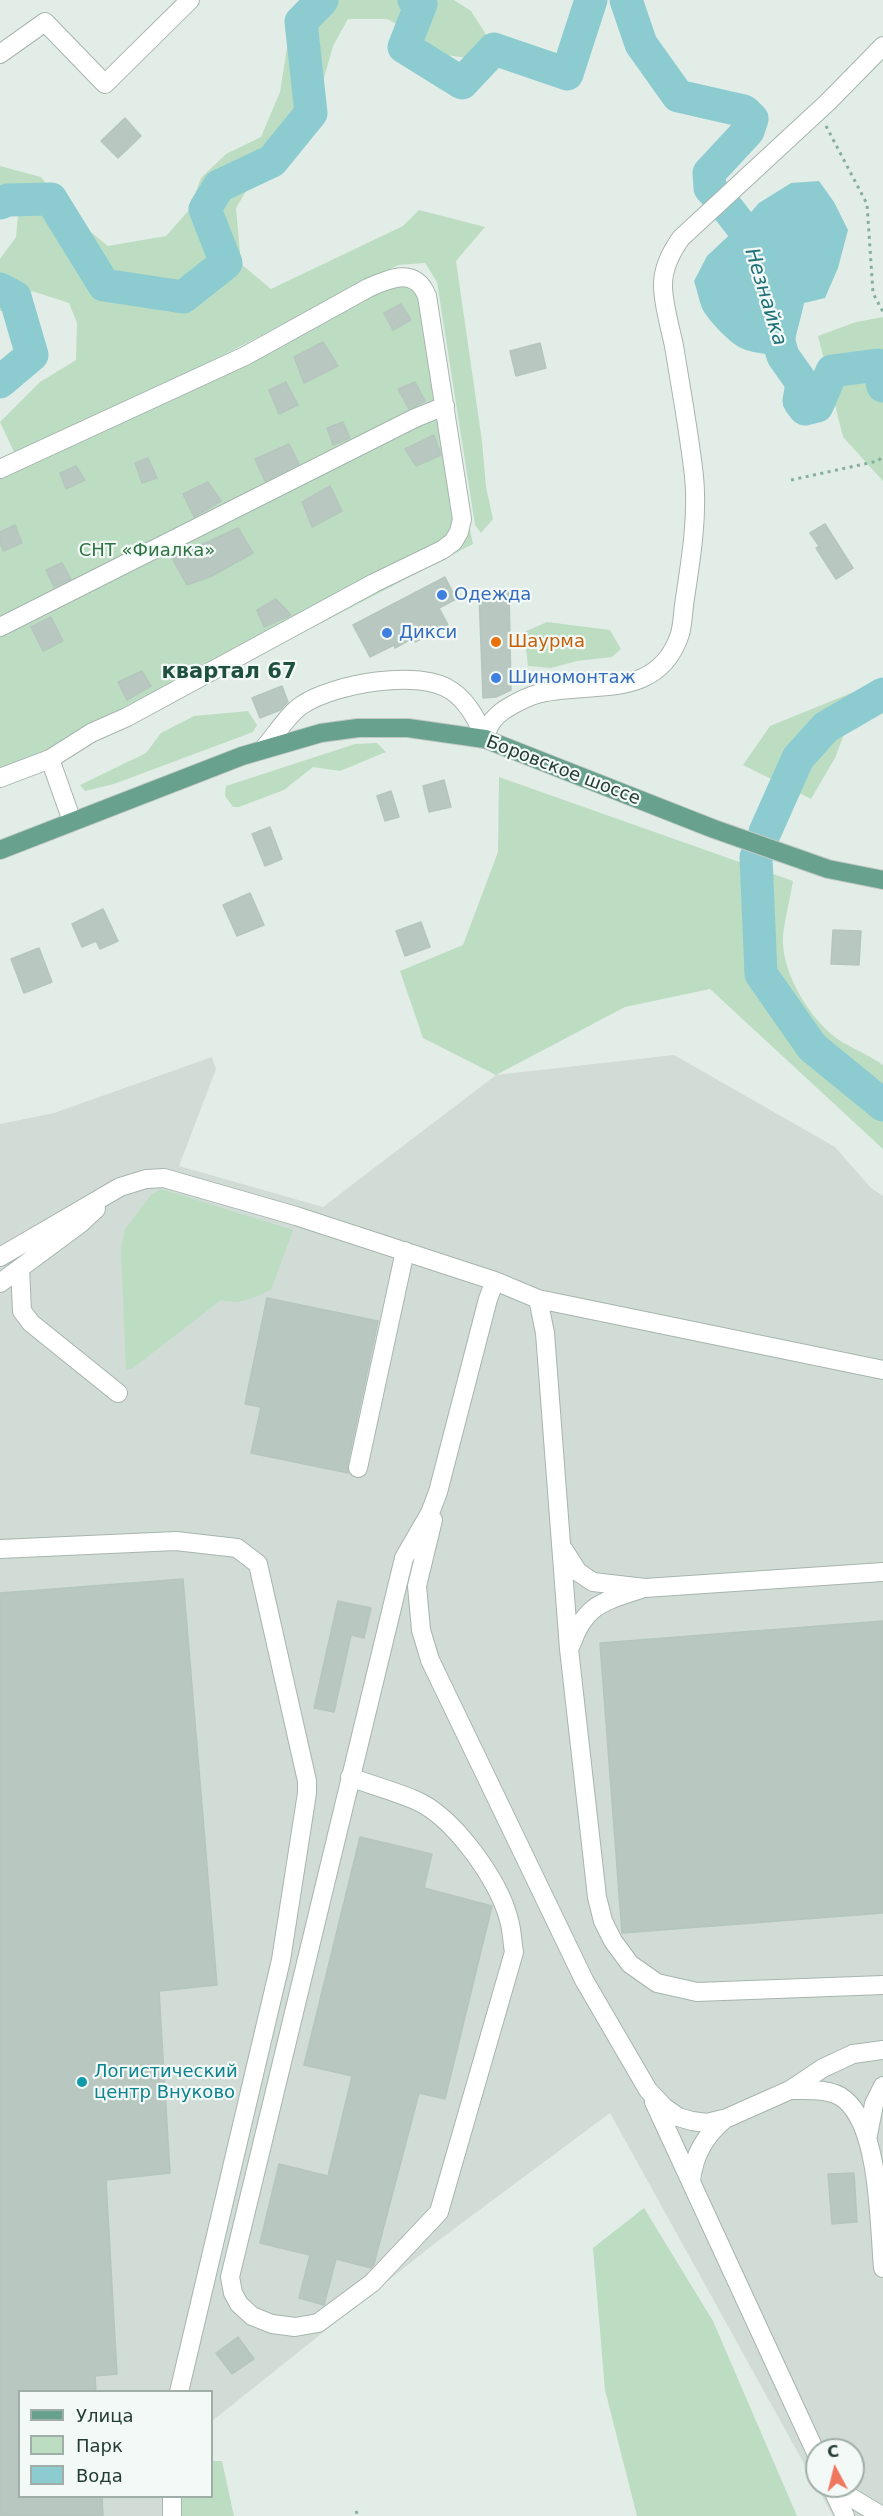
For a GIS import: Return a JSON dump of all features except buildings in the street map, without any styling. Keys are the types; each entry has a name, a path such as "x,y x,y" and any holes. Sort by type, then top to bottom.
{"main road":[{"name":"Боровское шоссе","path":"0,850 263,749 304,737 358,728 408,728 485,739 714,829 828,869 883,880"}],"street":[{"path":"0,54 45,22 105,84 190,0"},
{"path":"485,739 486,730 491,721 522,700 551,691 616,687 652,674 672,652 680,633 688,580 695,502 683,397 663,287 669,258 681,238 818,111 883,46"},
{"path":"0,468 245,356 368,288 403,277 415,279 422,284 427,296 462,519 459,532 453,542 442,550 374,584 127,717 91,733 50,759 0,778"},
{"path":"0,627 415,418 445,406"},
{"path":"263,749 294,712 312,699 346,688 398,679 450,689 474,715 485,739"},
{"path":"50,759 72,821"},
{"path":"0,1257 120,1187 146,1179 164,1179 296,1216 495,1281 538,1299 883,1370"},
{"path":"0,1283 81,1224 120,1187"},
{"path":"358,1468 405,1251"},
{"path":"20,1268 22,1311 31,1323 118,1393"},
{"path":"495,1281 488,1299 438,1492 417,1586 421,1630 430,1660 584,1980 648,2090 809,2438"},
{"path":"538,1299 545,1333 569,1649 597,1897 603,1921 613,1941 630,1964 657,1983 697,1992 883,1985"},
{"path":"350,1777 417,1800 438,1815 468,1846 495,1886 509,1919 514,1952 439,2212 372,2283 318,2323 295,2327 272,2324 252,2316 239,2304 233,2293 230,2277 350,1777 404,1558 430,1513 438,1492"},
{"path":"0,1549 176,1541 237,1548 248,1555 258,1564 307,1781 281,1959 179,2390"},
{"path":"563,1549 578,1572 593,1582 645,1588 883,1572"},
{"path":"569,1649 583,1618 594,1607 645,1588"},
{"path":"648,2090 664,2108 678,2117 707,2123 727,2118 790,2090 823,2067 853,2054 883,2050"},
{"path":"867,2135 874,2104 883,2086"},
{"path":"790,2090 821,2091 843,2098 858,2115 867,2135 874,2173 883,2268"},
{"path":"690,2181 692,2166 702,2143 727,2118"},
{"path":"172,2498 172,2516"},
{"path":"837,2498 845,2516"},
{"path":"851,2498 882,2516"}],"path":[{"path":"818,111 867,204 873,293 883,312"},
{"path":"791,480 878,461 883,456"},
{"path":"356,2511 358,2516"}],"shaded area":[{"path":"674,1055 835,1147 871,1188 883,1196 883,2516 833,2516 823,2498 865,2498 865,2438 805,2438 805,2465 610,2113 439,2240 213,2420 213,2390 18,2390 18,2498 182,2498 184,2516 0,2516 0,1124 54,1113 212,1057 216,1069 179,1166 323,1207 496,1075"}],"green space":[{"name":"СНТ «Фиалка»","path":"300,0 454,0 471,11 487,36 468,58 438,54 410,31 387,19 348,19 333,46 306,126 248,188 236,208 241,264 271,289 403,226 419,210 485,227 456,261 482,441 486,487 493,519 481,533 475,525 437,282 425,263 398,265 161,387 400,283 414,285 422,298 473,544 64,757 0,781 0,458 14,452 0,422 40,382 76,360 77,323 69,303 32,291 0,311 0,259 16,237 18,216 0,211 0,166 41,177 73,218 108,246 166,236 189,210 201,178 226,154 261,137 280,92 293,10"},
{"path":"883,317 883,481 843,437 818,336 856,322"},
{"path":"547,622 610,630 621,649 612,657 577,661 551,668 528,666 524,632"},
{"path":"861,689 835,758 811,799 743,765 770,726"},
{"path":"248,711 257,725 253,732 114,784 85,791 80,785 146,753 161,733 194,716"},
{"path":"377,743 386,752 340,771 313,767 284,790 239,807 233,807 225,796 226,786 355,744"},
{"path":"499,777 793,881 783,936 786,963 797,990 822,1025 837,1039 883,1065 883,1149 710,989 625,1007 496,1075 423,1038 400,971 463,945 498,852"},
{"path":"161,1189 293,1230 271,1290 241,1301 221,1300 133,1368 126,1370 121,1249 125,1229 152,1194"},
{"path":"644,2208 713,2321 797,2516 637,2516 605,2390 593,2248"},
{"path":"213,2461 222,2461 234,2516 181,2516 180,2498 213,2498"}],"water":[{"path":"819,181 834,202 848,230 838,268 825,298 804,303 794,353 797,372 802,383 780,379 777,368 770,357 741,348 725,336 702,308 694,281 707,256 740,225 759,203 791,183"}],"waterway":[{"path":"301,22 305,0"},
{"name":"Незнайка","path":"0,203 8,200 51,199 104,285 183,297 226,263 205,209 219,186 272,161 311,113 301,22 322,0"},
{"name":"Незнайка","path":"414,0 421,4 404,47 462,83 494,49 567,74 591,0"},
{"name":"Незнайка","path":"626,0 641,44 678,96 744,111 752,119 748,131 709,173 710,188 717,196"},
{"name":"Незнайка","path":"728,209 745,231 756,266"},
{"name":"Незнайка","path":"0,289 15,297 32,355 0,382"},
{"name":"Незнайка","path":"777,335 783,356 802,383 799,401 805,409 817,406 832,371 878,365 883,386"},
{"name":"Незнайка","path":"765,832 798,758 826,727 883,694"},
{"name":"Незнайка","path":"756,857 761,974 812,1047 883,1105"}],"place":[{"name":"Одежда","path":"442,595"},
{"name":"Дикси","path":"387,633"},
{"name":"Шаурма","path":"496,642"},
{"name":"Шиномонтаж","path":"496,678"},
{"name":"Логистический центр Внуково","path":"82,2082"}],"district":[{"name":"квартал 67","path":"229,673"}]}
